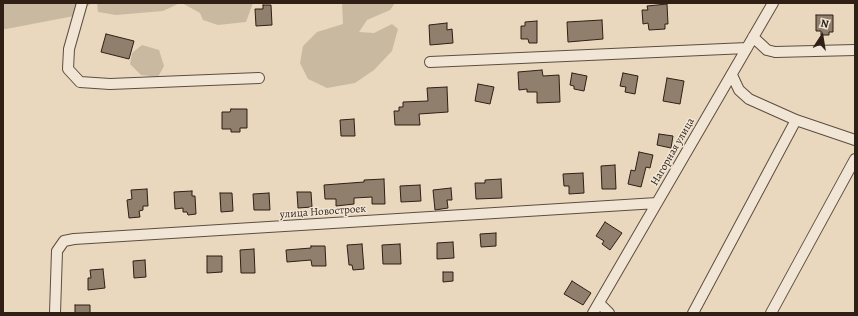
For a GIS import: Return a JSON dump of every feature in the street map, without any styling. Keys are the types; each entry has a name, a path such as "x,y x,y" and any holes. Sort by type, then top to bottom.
{"street":[{"path":"82,3 69,49 68,69 80,82 110,84 259,78"},
{"name":"Нагорная улица","path":"593,313 773,3"},
{"path":"753,38 767,50 775,52 855,50"},
{"path":"430,62 747,48"},
{"path":"732,75 739,90 749,99 796,120 855,140"},
{"path":"693,313 796,120"},
{"path":"771,313 855,159"},
{"name":"улица Новостроек","path":"55,313 57,251 64,241 74,239 657,203"},
{"path":"599,303 609,313"}],"shaded area":[{"path":"3,3 92,3 74,16 3,29"},
{"path":"97,3 180,3 163,11 116,15 98,12"},
{"path":"182,3 253,3 246,22 218,25 203,20 200,13"},
{"path":"342,3 395,3 390,10 367,20 359,32 374,33 392,24 398,29 392,51 374,70 355,83 327,88 308,79 300,63 303,46 317,32 343,24"},
{"path":"142,45 159,50 164,66 158,77 141,75 130,64 132,53"}],"building":[{"path":"667,4 668,24 665,24 665,29 649,30 648,23 643,24 642,10 648,10 647,6"},
{"path":"263,5 271,5 272,25 256,26 255,9 263,9"},
{"path":"816,15 833,15 833,32 829,32 829,35 821,35 821,31 816,31"},
{"path":"602,20 603,39 568,42 567,22"},
{"path":"537,21 537,43 529,43 528,39 521,39 521,26 525,26 525,22"},
{"path":"447,23 447,30 452,29 453,43 430,45 429,25"},
{"path":"106,34 134,41 129,59 101,52"},
{"path":"542,70 543,76 559,75 560,102 537,103 537,92 527,92 527,89 519,90 518,72"},
{"path":"572,73 587,76 584,91 574,89 574,86 570,85"},
{"path":"623,73 638,76 635,94 625,92 626,87 620,86"},
{"path":"667,78 684,81 680,104 663,101"},
{"path":"478,84 494,87 490,104 475,101"},
{"path":"447,87 448,112 419,114 420,125 395,125 394,111 399,111 399,107 403,107 403,102 428,101 427,88"},
{"path":"231,109 247,109 247,128 240,128 240,132 231,132 231,129 222,129 222,112 230,112"},
{"path":"354,119 355,136 341,136 340,120"},
{"path":"659,134 673,136 671,148 657,145"},
{"path":"639,152 653,155 650,168 646,167 641,187 628,184 631,170 635,171"},
{"path":"615,165 616,189 602,189 601,166"},
{"path":"583,173 584,193 569,194 569,186 564,186 563,174"},
{"path":"384,179 385,204 372,204 372,197 354,198 354,204 336,206 336,199 325,199 324,185"},
{"path":"501,179 502,198 476,199 475,183 485,183 485,180"},
{"path":"420,185 421,201 401,202 400,186"},
{"path":"451,188 452,200 447,200 448,208 435,210 433,190"},
{"path":"147,189 148,206 143,206 143,210 139,211 140,217 129,218 127,200 132,199 131,190"},
{"path":"192,191 192,196 195,196 196,214 188,215 187,212 183,212 183,208 175,209 174,192"},
{"path":"297,192 311,192 312,207 298,208"},
{"path":"220,193 232,193 233,211 221,212"},
{"path":"269,193 270,210 254,210 253,194"},
{"path":"605,222 622,233 610,250 602,244 604,241 596,236"},
{"path":"496,233 496,246 481,247 480,234"},
{"path":"453,242 454,258 437,259 437,243"},
{"path":"362,244 364,269 353,270 352,265 349,265 347,245"},
{"path":"400,244 401,264 383,264 382,245"},
{"path":"311,246 325,246 326,266 312,266 311,260 287,262 286,250 311,248"},
{"path":"254,249 255,273 241,273 240,250"},
{"path":"207,256 222,256 222,272 207,273"},
{"path":"145,260 146,277 134,278 133,261"},
{"path":"103,269 105,288 88,290 88,278 91,278 90,270"},
{"path":"443,272 453,272 453,281 443,282"},
{"path":"572,281 591,293 583,305 564,294"},
{"path":"75,305 90,305 90,313 75,313"}]}
